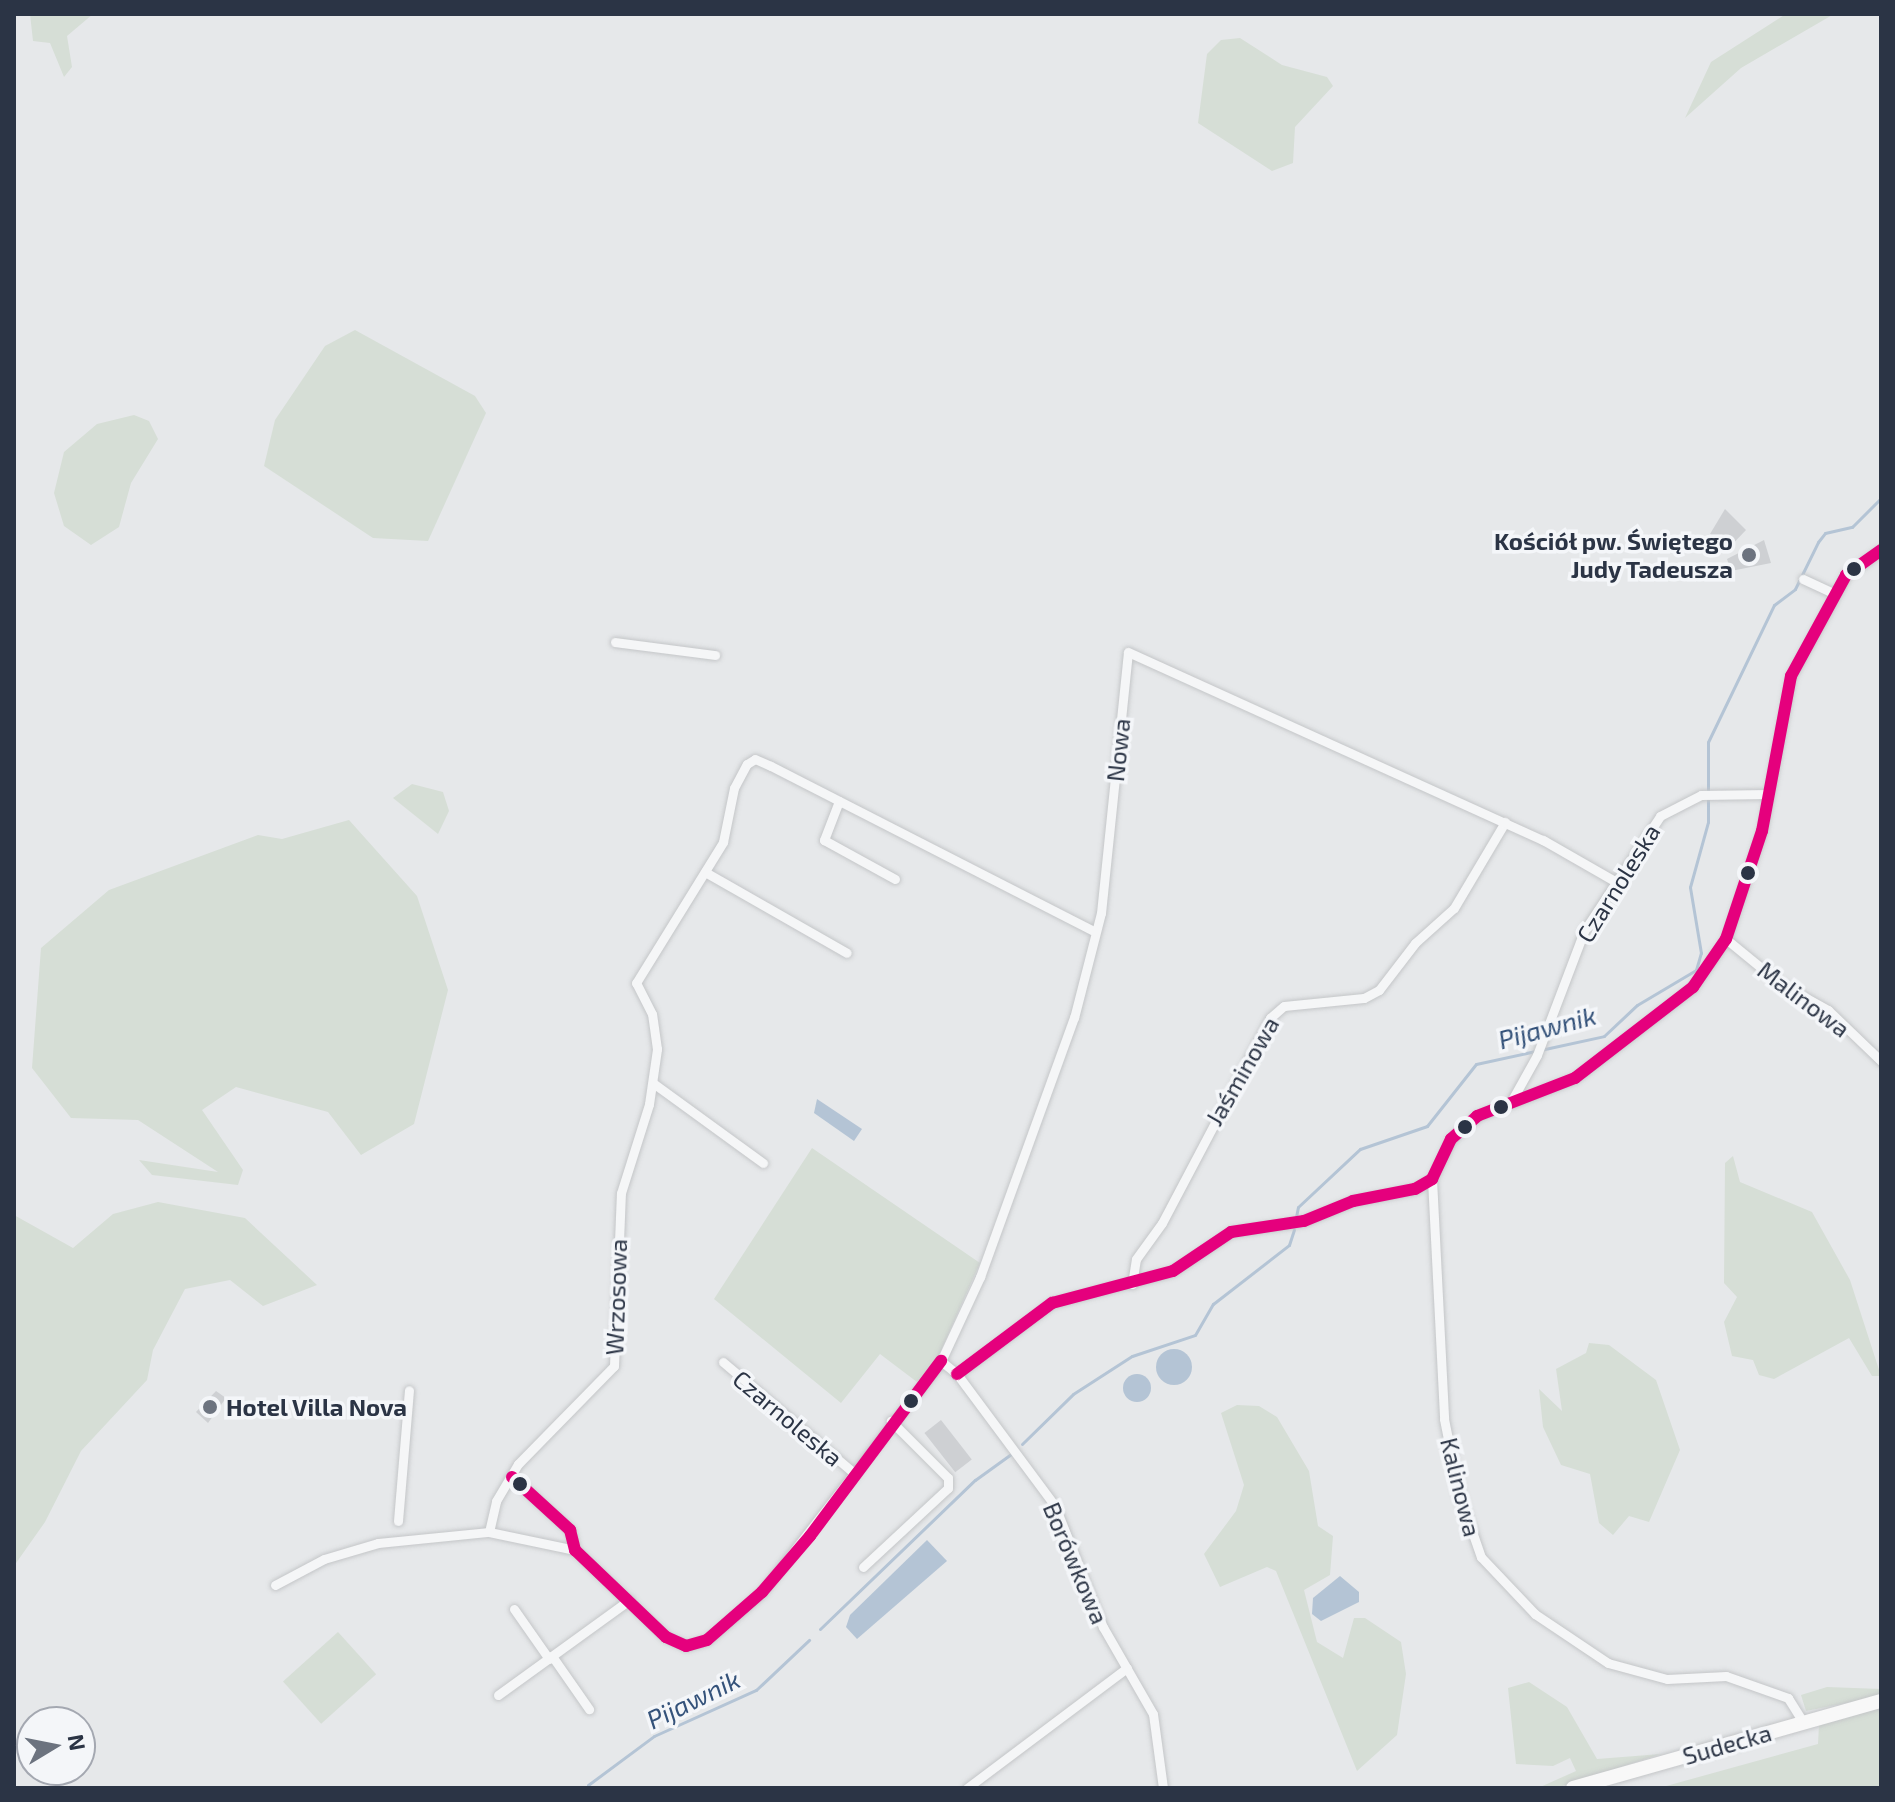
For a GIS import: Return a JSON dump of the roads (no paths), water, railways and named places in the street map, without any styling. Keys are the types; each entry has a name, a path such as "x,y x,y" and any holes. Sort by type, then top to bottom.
{"main road":[{"name":"Sudecka","path":"1573,1788 1881,1701"}],"street":[{"path":"957,1374 1052,1303 1173,1271 1231,1232 1304,1221 1432,1179 1451,1139 1477,1116 1512,1100 1561,1085 1614,1050 1693,987 1726,939 1768,794 1791,676 1835,594 1858,563 1879,550"},
{"path":"1803,579 1835,594"},
{"path":"615,642 715,655"},
{"name":"Nowa","path":"941,1361 980,1277 1074,1018 1095,932 1128,652 1505,822 1618,883"},
{"name":"Wrzosowa","path":"489,1532 496,1501 512,1477 614,1366 621,1193 653,1083 657,1034 636,983 728,832 734,788 750,761 839,801 1095,932"},
{"name":"Czarnoleska","path":"1512,1100 1537,1055 1584,931 1660,816 1701,795 1768,794"},
{"path":"839,801 824,840 895,879"},
{"name":"Jaśminowa","path":"1132,1284 1136,1259 1162,1223 1270,1018 1284,1006 1364,998 1379,990 1415,943 1454,908 1505,822"},
{"path":"705,872 847,953"},
{"name":"Malinowa","path":"1726,939 1781,984 1828,1010 1881,1061"},
{"path":"653,1083 763,1163"},
{"name":"Kalinowa","path":"1432,1179 1444,1419 1461,1506 1481,1557 1535,1614 1608,1663 1667,1679 1726,1676 1788,1698 1803,1722"},
{"name":"Czarnoleska","path":"575,1550 676,1643 707,1640 762,1592 855,1474 891,1421 941,1361"},
{"name":"Borówkowa","path":"941,1361 957,1374 1055,1506 1158,1730 1163,1788"},
{"name":"Czarnoleska","path":"723,1362 855,1474"},
{"path":"398,1521 409,1390"},
{"path":"863,1567 948,1488 948,1478 891,1421"},
{"path":"275,1585 324,1559 378,1543 489,1532 575,1550 570,1530 512,1477"},
{"path":"498,1695 629,1600"},
{"path":"514,1609 589,1709"},
{"path":"967,1788 1127,1668"}],"water":[{"path":"817,1099 862,1129 854,1141 814,1113"},
{"path":"1174,1349 1186,1355 1192,1367 1186,1379 1174,1385 1162,1379 1156,1367 1162,1355"},
{"path":"1137,1374 1147,1378 1151,1388 1147,1398 1137,1402 1127,1398 1123,1388 1127,1378"},
{"path":"927,1540 947,1561 857,1639 846,1627 850,1615"},
{"path":"1340,1576 1359,1592 1359,1602 1321,1621 1312,1614 1313,1598"}],"waterway":[{"name":"Pijawnik","path":"1296,1217 1298,1207 1360,1149 1427,1126 1476,1064 1604,1036 1637,1005 1696,970 1701,953 1690,887 1708,822 1708,742 1774,605 1795,589 1818,542 1825,533 1852,527 1881,498"},
{"name":"Pijawnik","path":"1022,1444 1073,1394 1132,1356 1195,1335 1213,1304 1289,1245 1294,1230"},
{"name":"Pijawnik","path":"820,1629 975,1480 1011,1454"},
{"name":"Pijawnik","path":"588,1785 654,1736 756,1690 809,1640"}],"place":[{"name":"Kościół pw. Świętego Judy Tadeusza","path":"1749,555"},
{"name":"Hotel Villa Nova","path":"210,1407"}]}
